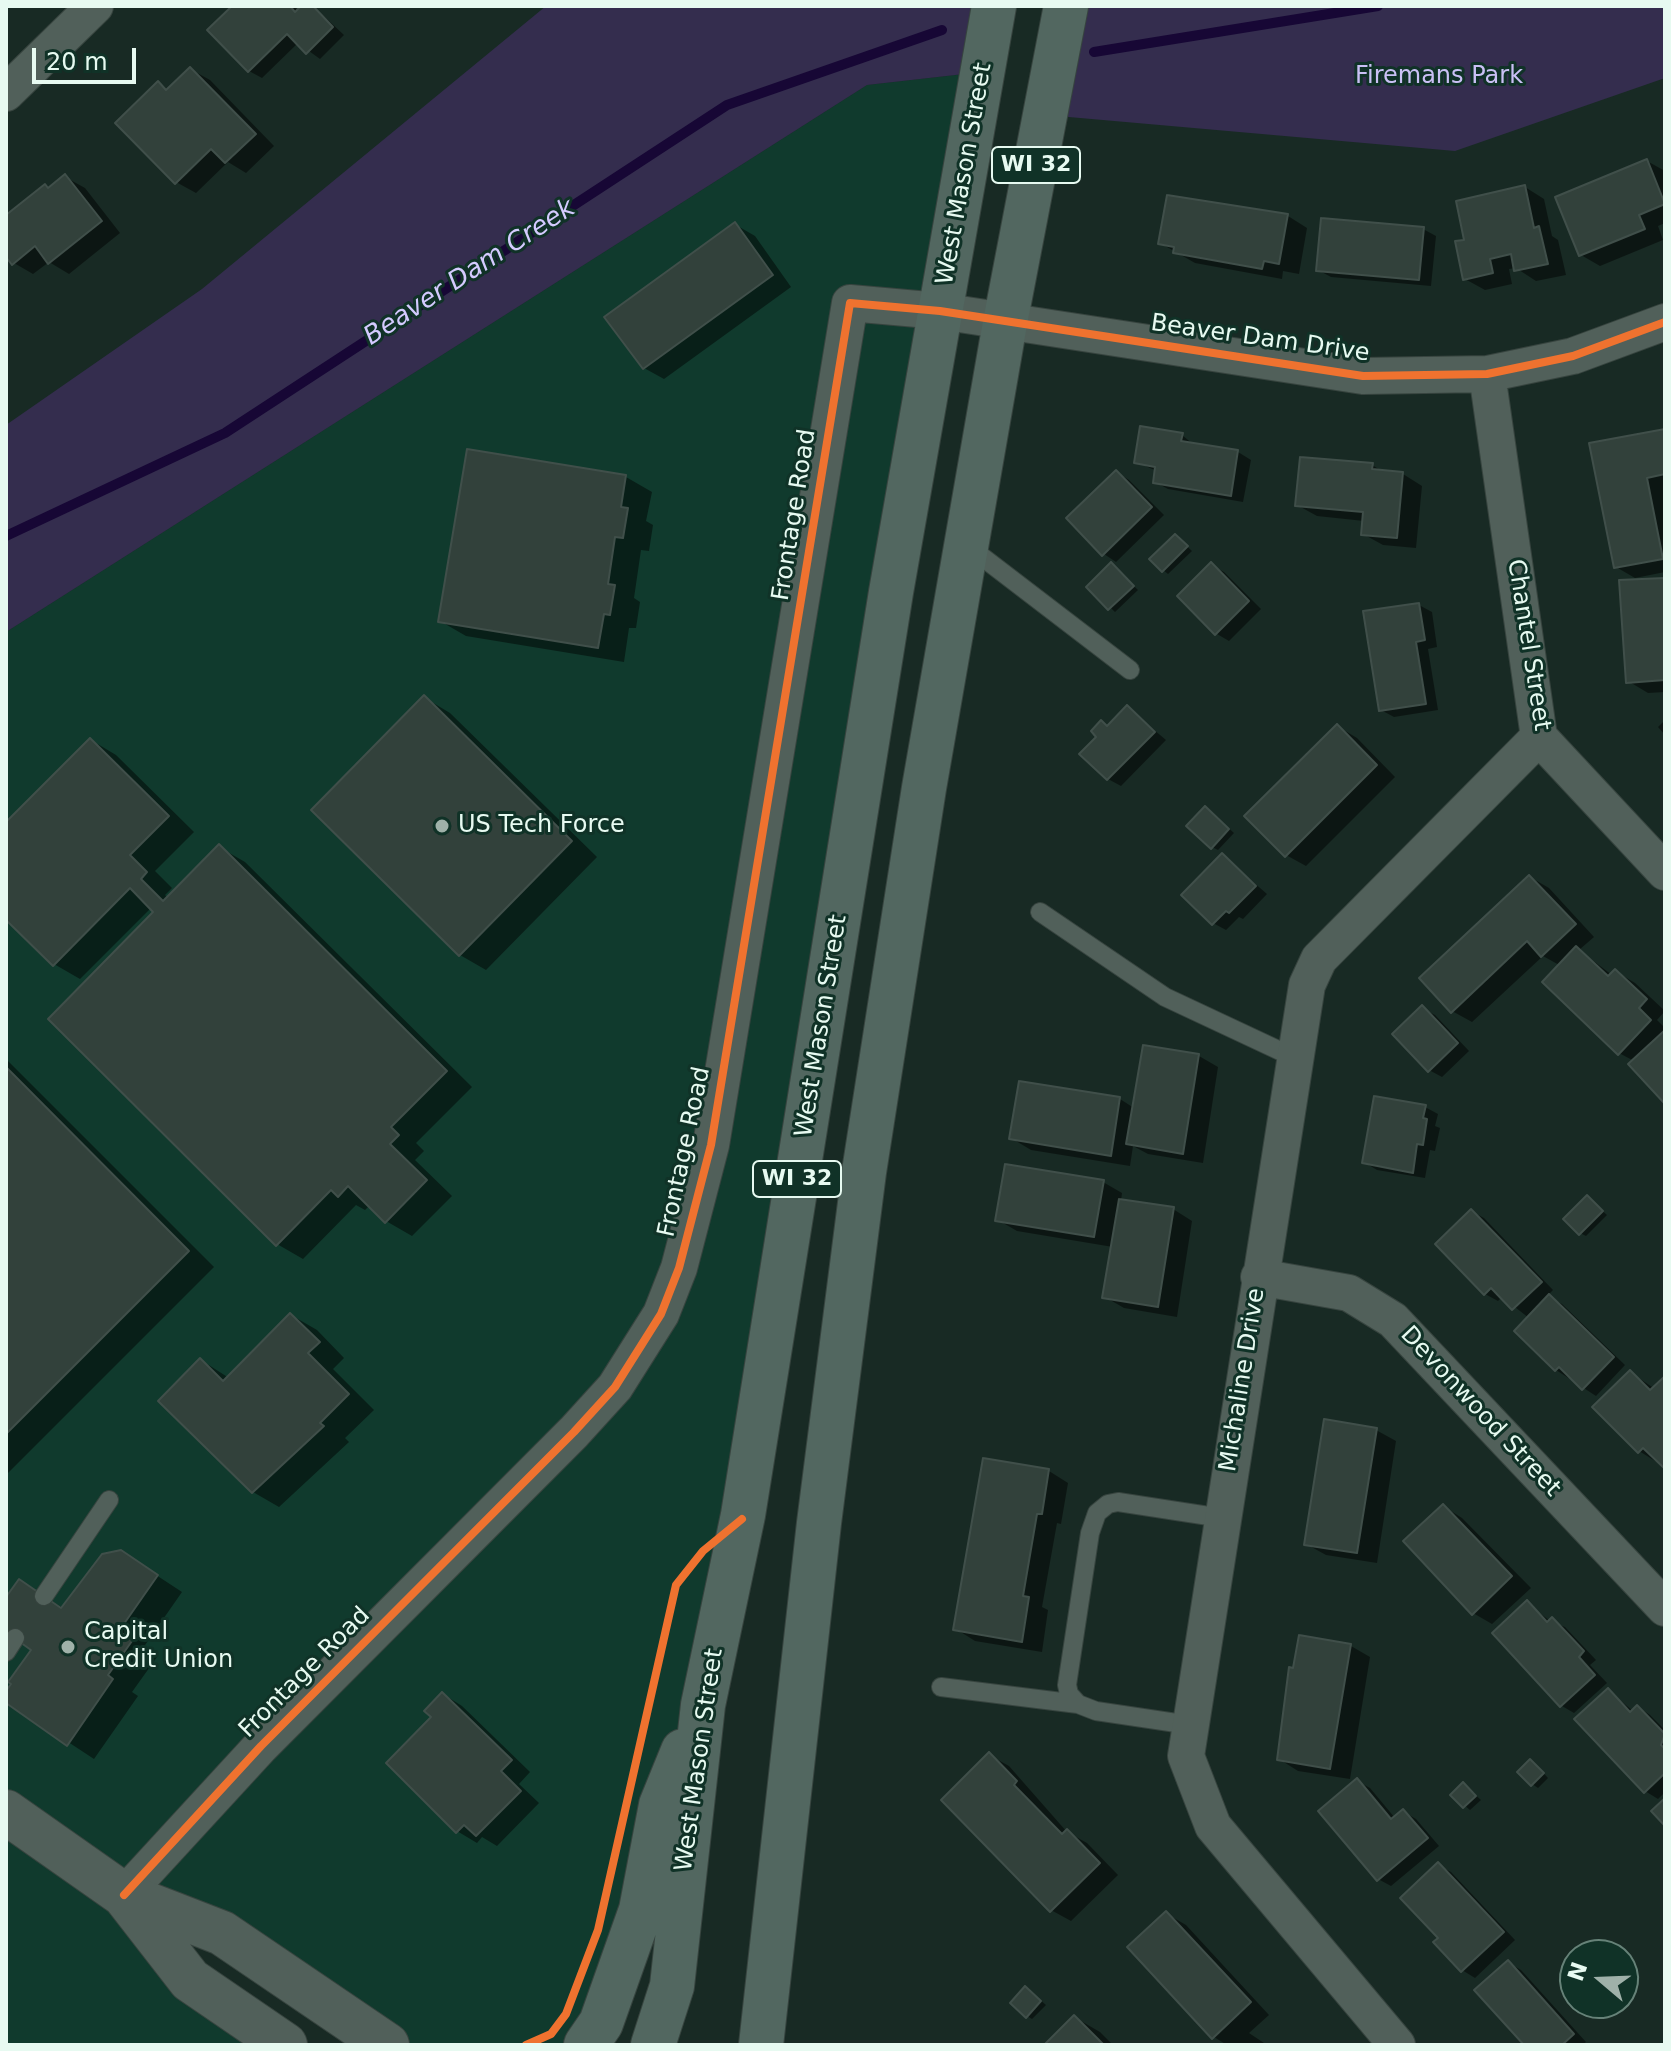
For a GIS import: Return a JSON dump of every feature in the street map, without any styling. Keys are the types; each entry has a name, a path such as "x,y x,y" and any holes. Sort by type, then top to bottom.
{"main road":[{"name":"West Mason Street","path":"653,2045 672,1986 703,1705 743,1515 891,592 994,6"},
{"name":"WI 32","path":"761,2045 819,1523 864,1172 924,788 966,545 1066,6"},
{"path":"586,2045 601,2023 641,1910 661,1805 703,1705"}],"street":[{"path":"6,93 95,6"},
{"name":"Frontage Road","path":"124,1895 261,1746 615,1387 661,1314 679,1268 711,1145 850,303 940,311"},
{"name":"Beaver Dam Drive","path":"940,311 1363,376 1487,374 1573,356 1665,322"},
{"name":"Chantel Street","path":"1487,374 1539,737 1665,872"},
{"name":"Michaline Drive","path":"1397,2045 1213,1826 1186,1756 1293,1057 1307,985 1319,959 1539,737"},
{"name":"Devonwood Street","path":"1259,1277 1349,1293 1393,1320 1665,1608"},
{"path":"6,1812 124,1895 222,1933 387,2045"},
{"path":"124,1895 190,1980 285,2045"}],"lane":[{"path":"966,545 1130,670"},
{"path":"1040,912 1165,997 1293,1057"},
{"path":"44,1596 109,1500"},
{"path":"1078,1704 1069,1694 1067,1685 1090,1533 1097,1513 1108,1504 1118,1502 1222,1518"},
{"path":"941,1687 1078,1704 1096,1711 1190,1725"}],"shaded area":[{"path":"982,72 743,1515 586,2045 387,2045 126,1896 288,2045 6,2045 6,632 867,85"}],"green space":[{"path":"546,6 994,6 982,72 867,85 6,632 6,425 202,289"},
{"name":"Firemans Park","path":"1066,6 1665,6 1665,78 1455,151 1046,115"}],"building":[{"path":"232,6 290,6 295,12 301,6 313,6 333,27 306,54 287,34 248,72 207,30"},
{"path":"190,67 256,134 225,163 211,149 175,184 115,123 158,81 166,90"},
{"path":"1647,159 1665,204 1639,215 1645,229 1579,256 1555,197"},
{"path":"65,174 102,221 48,264 35,246 12,265 6,257 6,215 45,184 48,188"},
{"path":"1525,185 1534,228 1539,226 1548,264 1514,271 1511,254 1490,259 1493,273 1463,280 1455,241 1464,240 1456,201"},
{"path":"1167,195 1288,214 1279,264 1264,261 1262,269 1173,253 1174,247 1158,244"},
{"path":"1321,218 1424,227 1419,280 1316,271"},
{"path":"735,222 773,275 643,369 604,317"},
{"path":"1140,426 1183,433 1181,441 1238,450 1231,496 1153,483 1155,467 1134,463"},
{"path":"1665,429 1665,474 1647,478 1663,559 1614,568 1589,443"},
{"path":"467,449 626,475 621,507 628,508 623,538 615,537 608,584 615,585 610,615 604,614 598,648 438,622"},
{"path":"1300,457 1373,463 1372,469 1403,472 1397,538 1361,535 1363,512 1295,506"},
{"path":"1116,470 1152,507 1102,556 1066,518"},
{"path":"1175,534 1188,546 1162,572 1149,559"},
{"path":"1111,562 1134,586 1108,610 1086,587"},
{"path":"1211,562 1249,601 1215,635 1177,596"},
{"path":"1665,578 1665,680 1626,683 1619,580"},
{"path":"1419,603 1425,640 1416,642 1426,704 1379,711 1363,611"},
{"name":"US Tech Force","path":"424,695 572,841 459,956 311,810"},
{"path":"1127,705 1155,732 1107,780 1079,754 1096,737 1091,731 1101,720 1107,726"},
{"path":"1337,724 1377,765 1285,857 1244,816"},
{"path":"90,738 169,816 130,855 147,872 141,879 163,901 219,844 447,1071 391,1127 399,1135 390,1144 427,1180 385,1223 348,1186 338,1197 331,1190 276,1246 48,1019 153,912 130,888 53,966 6,920 6,822"},
{"path":"1205,806 1229,829 1211,849 1186,826"},
{"path":"1222,853 1256,886 1212,925 1181,895"},
{"path":"1529,875 1576,924 1541,957 1527,941 1451,1013 1419,978"},
{"path":"1576,946 1608,976 1615,969 1647,999 1639,1008 1651,1020 1618,1055 1542,982"},
{"path":"1422,1005 1458,1043 1428,1072 1392,1034"},
{"path":"1665,1030 1665,1104 1628,1064"},
{"path":"1143,1045 1199,1054 1183,1154 1126,1144"},
{"path":"6,1067 189,1251 6,1434"},
{"path":"1019,1081 1120,1097 1111,1156 1009,1139"},
{"path":"1374,1096 1426,1105 1423,1145 1417,1144 1413,1173 1362,1163"},
{"path":"1005,1164 1104,1180 1094,1237 995,1221"},
{"path":"1587,1195 1603,1211 1579,1235 1563,1219"},
{"path":"1119,1199 1174,1207 1158,1307 1102,1298"},
{"path":"1471,1209 1542,1282 1512,1310 1491,1288 1484,1295 1435,1244"},
{"path":"1549,1294 1614,1357 1582,1390 1559,1367 1555,1371 1514,1331"},
{"path":"290,1313 320,1342 308,1353 349,1394 320,1423 324,1426 252,1493 158,1401 200,1358 223,1381"},
{"path":"1630,1370 1650,1390 1665,1376 1665,1469 1643,1448 1638,1453 1592,1407"},
{"path":"1324,1419 1377,1428 1357,1553 1304,1545"},
{"path":"983,1458 1049,1469 1042,1514 1037,1514 1023,1596 1029,1597 1022,1642 953,1630"},
{"path":"1443,1504 1512,1576 1472,1615 1403,1541"},
{"path":"121,1550 158,1575 119,1631 132,1641 108,1675 113,1679 67,1746 6,1703 6,1691 11,1684 8,1682 31,1650 6,1632 6,1597 19,1579 61,1608 102,1554"},
{"path":"1527,1600 1547,1622 1552,1617 1584,1651 1579,1657 1595,1675 1560,1707 1492,1633"},
{"path":"1299,1635 1351,1644 1330,1769 1277,1760 1289,1667 1293,1668"},
{"path":"1608,1688 1630,1712 1637,1705 1665,1734 1661,1745 1665,1749 1665,1773 1644,1793 1574,1719"},
{"path":"442,1692 512,1760 501,1771 521,1791 476,1836 464,1825 456,1833 386,1763 431,1717 424,1711"},
{"path":"989,1752 1017,1781 1014,1785 1062,1834 1067,1829 1100,1863 1050,1912 941,1800"},
{"path":"1530,1759 1544,1773 1531,1786 1517,1772"},
{"path":"1357,1778 1391,1819 1403,1809 1428,1838 1377,1881 1318,1811"},
{"path":"1463,1782 1476,1796 1463,1808 1450,1795"},
{"path":"1665,1798 1665,1826 1651,1811"},
{"path":"1438,1862 1504,1932 1461,1972 1433,1942 1438,1938 1400,1898"},
{"path":"1166,1911 1251,2002 1212,2039 1127,1947"},
{"path":"1508,1960 1574,2034 1562,2045 1524,2045 1474,1990"},
{"path":"1025,1986 1041,2001 1026,2018 1010,2003"},
{"path":"1074,2015 1104,2045 1044,2045"}],"waterway":[{"name":"Beaver Dam Creek","path":"1094,52 1378,6"},
{"name":"Beaver Dam Creek","path":"6,536 225,433 727,105 942,30"}],"cycle path":[{"path":"124,1895 261,1746 574,1432 615,1387 661,1314 679,1268 711,1145 850,303 940,311 1363,376 1487,374 1573,356 1665,322"},
{"path":"526,2045 551,2034 566,2014 598,1930 676,1585 703,1551 742,1519"}],"place":[{"name":"US Tech Force","path":"442,826"},
{"name":"Capital Credit Union","path":"68,1647"}]}
